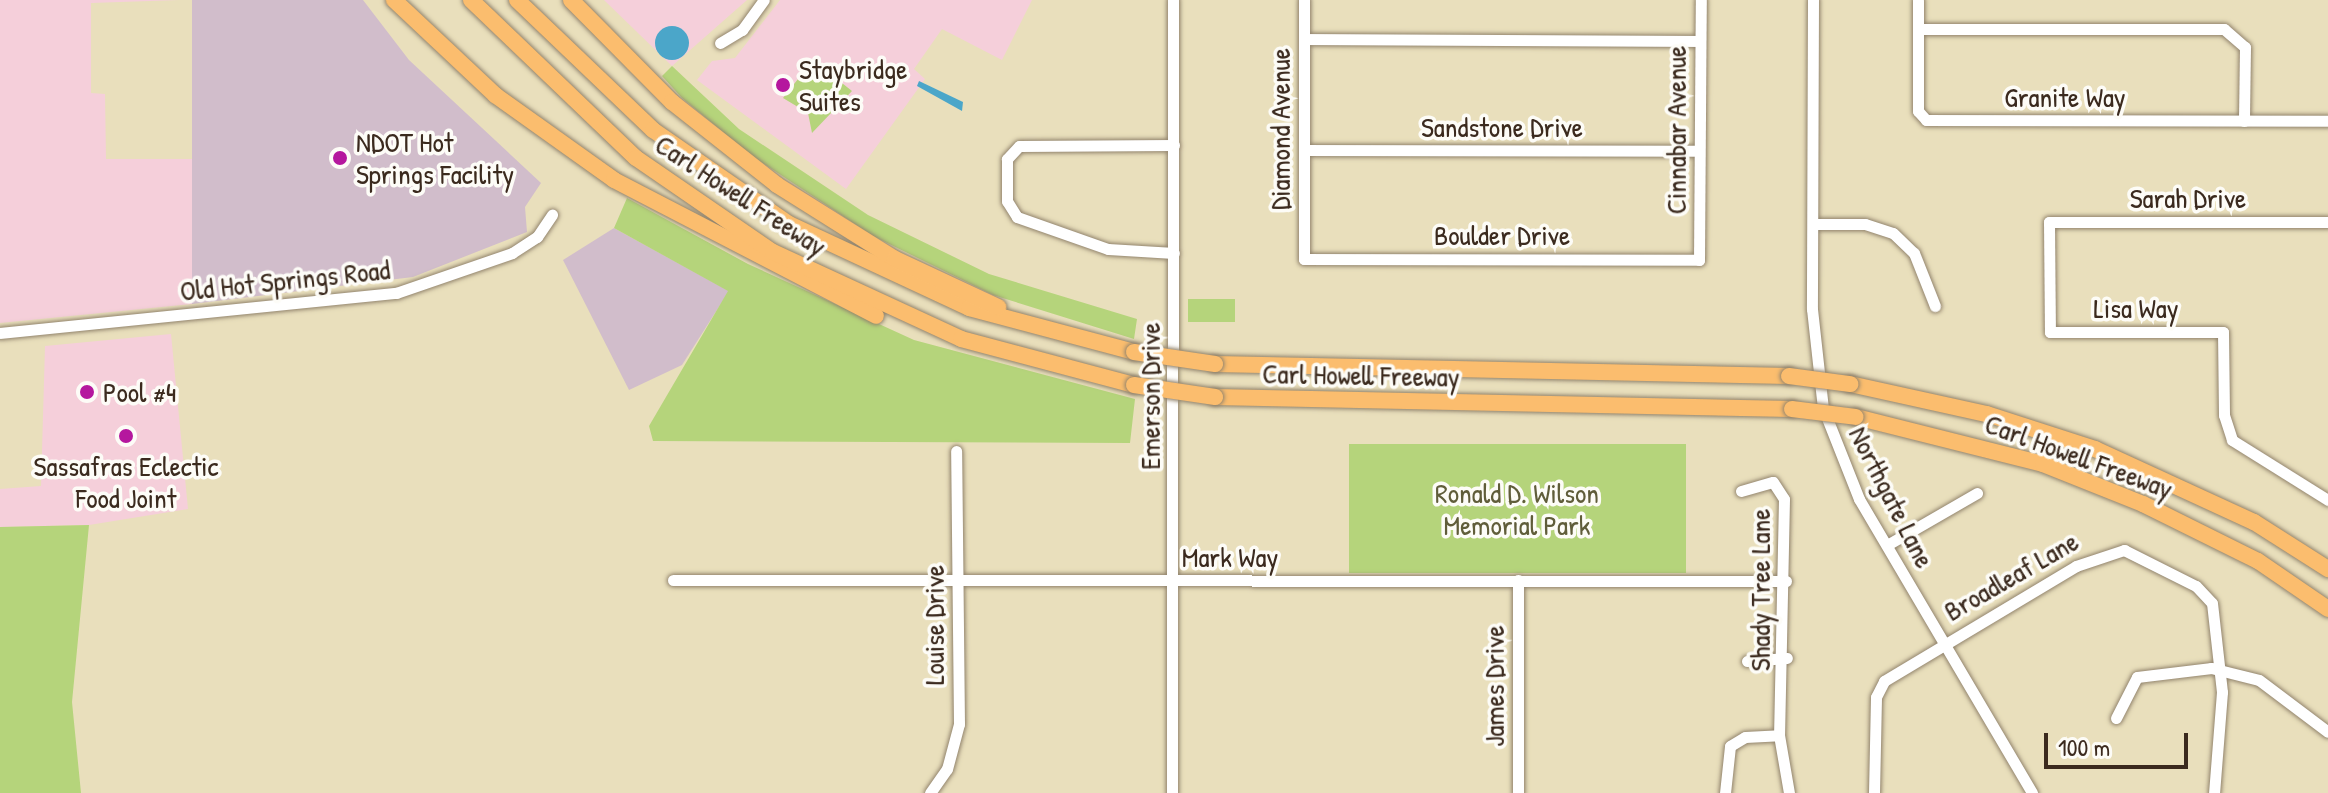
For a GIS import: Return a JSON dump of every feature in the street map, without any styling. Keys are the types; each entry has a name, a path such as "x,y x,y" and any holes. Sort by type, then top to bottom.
{"highway":[{"path":"394,0 525,119 653,203 870,313 1027,360"},
{"name":"Carl Howell Freeway","path":"471,0 593,122 706,210 842,288 1027,360 1134,385 1215,397 1792,409 1856,417 2043,464 2129,498 2208,534 2328,609"},
{"name":"Carl Howell Freeway","path":"517,0 653,130 789,224 945,298 1101,345 1215,364 1789,376 1850,384 1987,414 2095,449 2254,522 2328,569"},
{"path":"571,0 672,102 808,206 961,291 1101,345"}],"street":[{"path":"720,43 736,35 764,0"},
{"name":"Emerson Drive","path":"1172,793 1173,0"},
{"name":"Diamond Avenue","path":"1304,0 1304,259"},
{"name":"Cinnabar Avenue","path":"1699,260 1701,0"},
{"name":"Northgate Lane","path":"1813,0 1813,224 1823,408 1842,464 2032,793"},
{"name":"Granite Way","path":"1918,0 1918,111 1926,120 2328,121"},
{"path":"1918,29 2224,29 2245,47 2244,121"},
{"path":"1304,39 1700,41"},
{"path":"1174,145 1019,146 1007,159 1007,201 1017,217 1108,249 1174,253"},
{"name":"Sandstone Drive","path":"1304,150 1699,151"},
{"name":"Old Hot Springs Road","path":"0,333 396,293 512,253 537,237 552,215"},
{"name":"Sarah Drive","path":"2050,332 2049,222 2328,222"},
{"path":"1813,224 1865,224 1893,233 1914,253 1935,306"},
{"name":"Boulder Drive","path":"1304,259 1699,260"},
{"name":"Lisa Way","path":"2050,332 2223,332 2224,415 2240,448 2328,500"},
{"name":"Louise Drive","path":"930,793 956,746 960,579 956,451"},
{"name":"Shady Tree Lane","path":"1741,491 1773,482 1783,495 1787,658 1779,735 1789,793"},
{"path":"1887,545 1977,493"},
{"name":"Broadleaf Lane","path":"1943,642 2102,552 2124,550 2207,595 2221,669"},
{"name":"Mark Way","path":"673,580 1786,581"},
{"name":"James Drive","path":"1518,580 1518,793"},
{"path":"1874,793 1876,697 1892,674 1943,642"},
{"path":"1747,661 1787,658"},
{"path":"2214,793 2221,669"},
{"path":"2116,718 2123,693 2145,673 2221,669 2259,680 2328,732"},
{"path":"1725,793 1730,746 1779,735"}],"shaded area":[{"path":"0,0 179,0 91,3 91,93 105,94 106,159 192,159 192,304 0,323"},
{"path":"192,0 363,0 409,60 541,183 525,207 527,232 413,277 192,304"},
{"path":"604,0 747,0 672,66"},
{"path":"780,0 1032,0 1002,60 942,29 914,69 925,79 846,189 697,80 712,61 735,58"},
{"path":"614,228 729,291 682,365 629,390 563,260"},
{"path":"171,334 188,509 89,525 0,527 0,489 41,486 45,346"}],"green space":[{"path":"813,60 852,91 812,133 808,113 783,98"},
{"path":"672,66 739,129 868,215 989,274 1137,319 1134,339 993,295 873,236 752,156 682,98 662,76"},
{"path":"627,198 748,264 914,340 1135,399 1130,443 653,441 649,426 728,291 614,228"},
{"path":"1188,299 1235,299 1235,322 1188,322"},
{"name":"Ronald D. Wilson Memorial Park","path":"1349,444 1686,444 1686,573 1349,573"},
{"path":"89,525 72,702 81,793 0,793 0,527"}],"water":[{"path":"672,26 684,31 689,43 684,55 672,60 660,55 655,43 660,31"},
{"path":"919,81 963,102 962,111 917,86"}],"place":[{"name":"Staybridge Suites","path":"783,85"},
{"name":"NDOT Hot Springs Facility","path":"340,158"},
{"name":"Pool #4","path":"87,392"},
{"name":"Sassafras Eclectic Food Joint","path":"126,436"}]}
